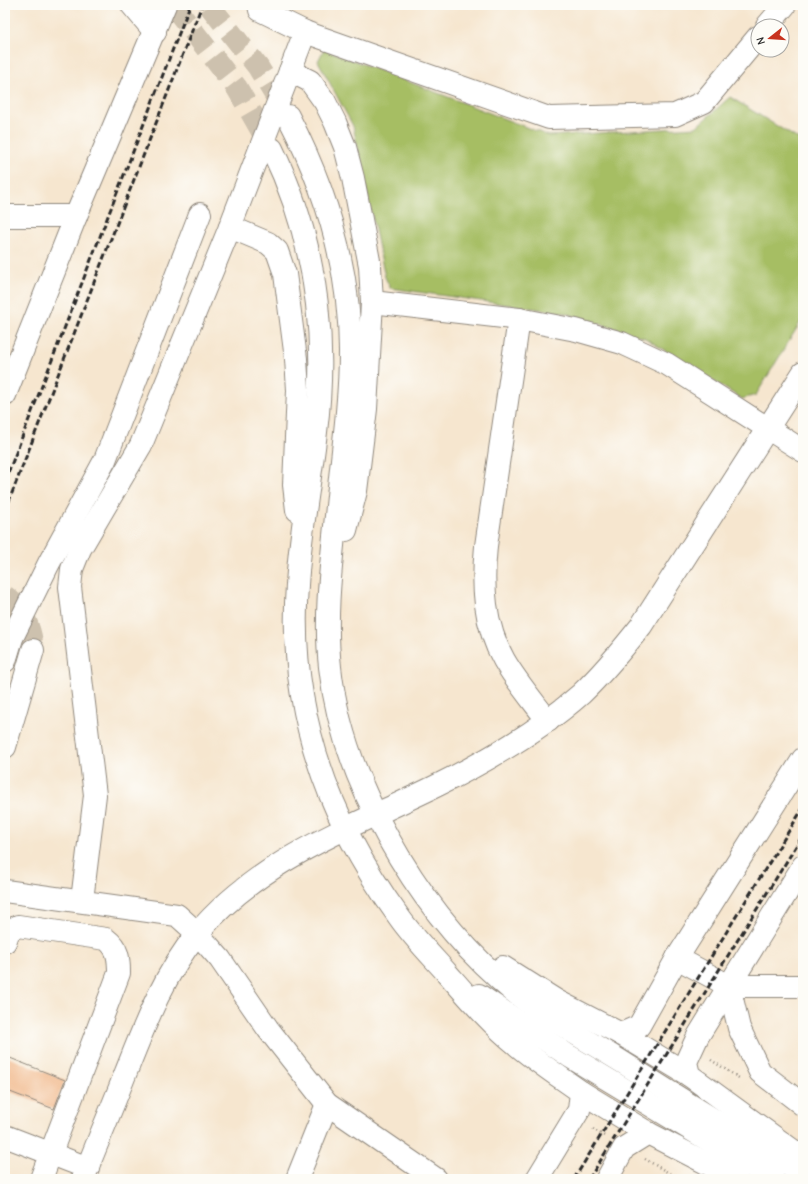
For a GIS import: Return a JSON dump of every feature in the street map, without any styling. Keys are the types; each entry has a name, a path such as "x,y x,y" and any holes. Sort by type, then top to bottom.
{"street":[{"path":"132,5 155,32"},
{"path":"5,395 76,216 155,32 165,5"},
{"path":"258,5 260,10 305,32 549,118 675,115 704,102 750,47"},
{"path":"774,18 785,5"},
{"path":"82,900 96,795 70,587 72,569 80,549 141,445 230,227 305,32"},
{"path":"290,71 310,81 325,102 335,122 344,147 370,266 372,302 366,409 356,491 345,533 330,579"},
{"path":"288,116 305,148 328,211 344,277 350,351 348,389 330,579 328,639 330,669 335,700 353,759 376,814 409,874 448,926 499,980 527,1002 803,1174"},
{"path":"272,149 291,192 301,222 315,278 319,317 321,353 320,389 316,430 300,545 295,623 296,659 301,695 309,732 331,800 360,859 400,918 444,970 498,1029 518,1046 581,1092 648,1133 737,1179"},
{"path":"5,661 12,638 45,570 105,460 200,214"},
{"path":"5,216 76,216"},
{"path":"230,227 268,243 277,251 285,274 296,359 298,390 294,485 300,545"},
{"path":"372,302 519,319 576,330 622,343 667,364 803,451"},
{"path":"519,319 486,546 483,577 485,605 492,632 501,653 548,720"},
{"path":"5,1136 50,1154 86,1174 141,1033 158,995 178,958 197,933 243,888 298,852 344,828 376,814 475,765 548,720 580,694 611,663 641,626 803,373"},
{"path":"5,747 34,650"},
{"path":"621,1034 639,1026 678,958 803,759"},
{"path":"689,1075 686,1062 698,1036 803,866"},
{"path":"5,891 82,900 177,915 197,933 220,959 268,1029 327,1104 436,1179"},
{"path":"448,926 522,979 558,1001 621,1034 689,1075 803,1158"},
{"path":"9,930 106,939 114,945 119,958 119,973 41,1179"},
{"path":"678,958 728,986 803,986"},
{"path":"444,970 529,1030 773,1179"},
{"path":"728,986 738,1028 760,1072 803,1105"},
{"path":"537,1179 579,1110 581,1092"},
{"path":"297,1179 327,1104"},
{"path":"607,1179 624,1148 648,1133"}],"green space":[{"path":"324,49 549,136 696,127 730,97 803,142 803,318 756,395 742,399 645,338 565,313 390,288 385,277 353,126 318,61"}],"building":[{"path":"5,1056 65,1080 54,1109 5,1090"}],"tunnel":[{"path":"173,5 237,88 272,149"},
{"path":"209,5 258,67 286,113"},
{"path":"5,596 12,601 22,613 28,627 33,650"}],"railway":[{"path":"5,481 190,5"},
{"path":"5,511 202,5"},
{"path":"574,1179 803,808"},
{"path":"589,1179 803,835"}]}
